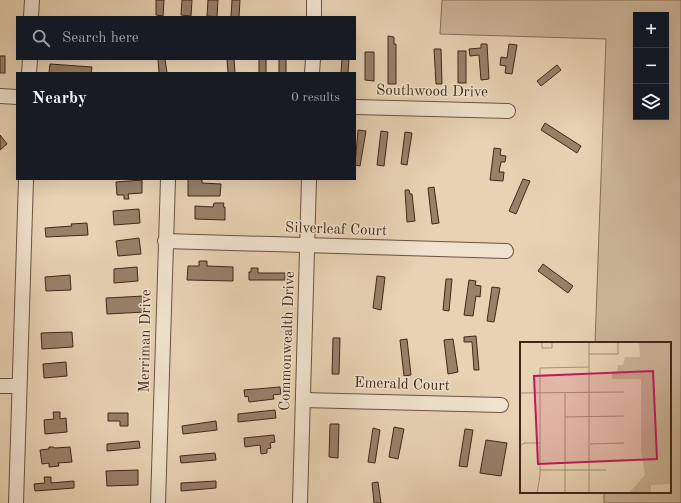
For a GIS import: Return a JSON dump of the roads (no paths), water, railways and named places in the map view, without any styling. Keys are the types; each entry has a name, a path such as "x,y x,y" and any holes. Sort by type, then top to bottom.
{"street":[{"path":"31,16 32,0"},
{"path":"314,0 314,16"},
{"path":"29,72 30,60"},
{"path":"312,72 313,60"},
{"path":"0,96 16,97"},
{"name":"Southwood Drive","path":"356,107 508,111"},
{"path":"16,503 26,180"},
{"name":"Merriman Drive","path":"158,503 168,180"},
{"name":"Commonwealth Drive","path":"300,503 309,180"},
{"name":"Silverleaf Court","path":"165,241 506,252"},
{"path":"0,386 19,386"},
{"name":"Emerald Court","path":"303,400 501,405"}]}
